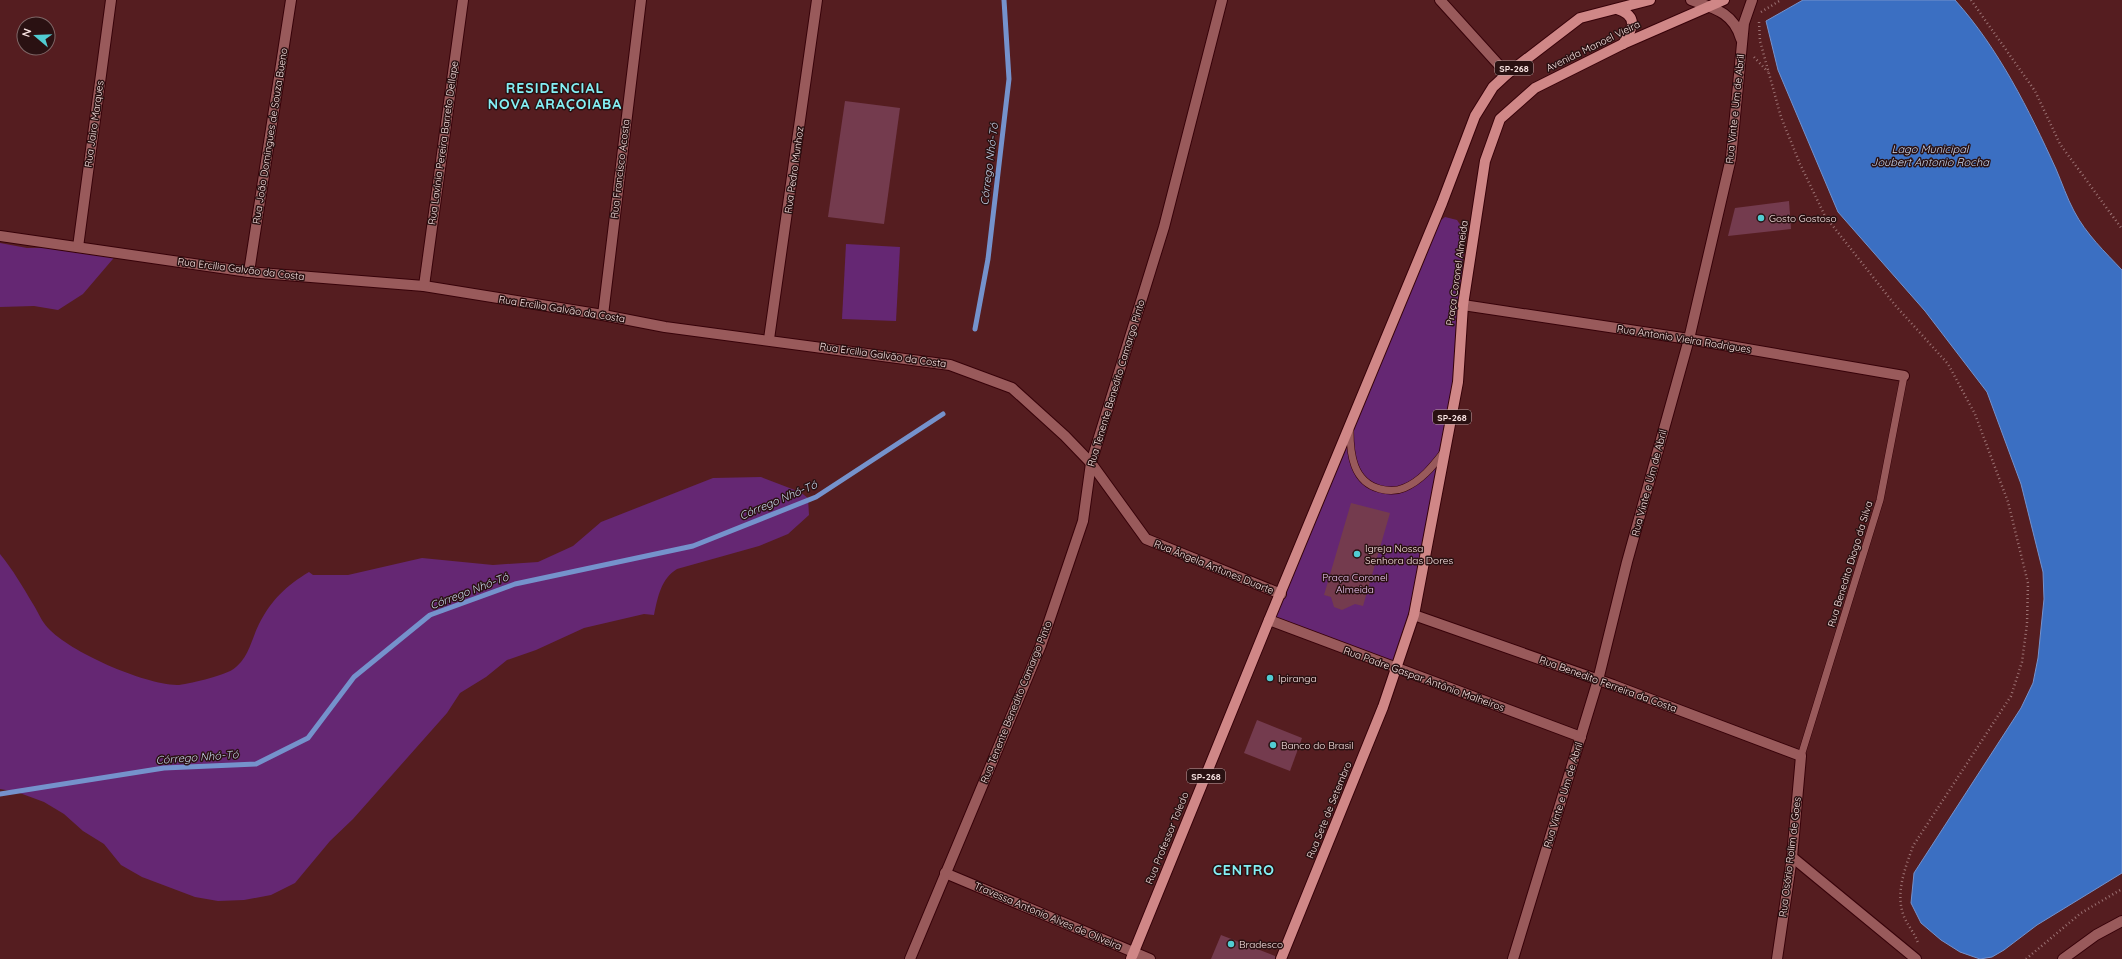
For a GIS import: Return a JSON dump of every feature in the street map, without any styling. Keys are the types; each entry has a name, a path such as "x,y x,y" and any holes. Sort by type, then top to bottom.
{"main road":[{"name":"Avenida Manoel Vieira","path":"1350,426 1442,203 1475,116 1493,87 1507,74 1580,18 1618,9 1635,2 1650,0"},
{"name":"Avenida Manoel Vieira","path":"1485,161 1500,119 1535,88 1623,44 1724,0"},
{"path":"1618,9 1625,11 1631,17 1633,24 1630,33 1623,44"},
{"name":"Praça Coronel Almeida","path":"1397,669 1414,615 1458,382 1463,305 1485,161"},
{"name":"SP-268","path":"1281,594 1350,426"},
{"name":"Rua Professor Toledo","path":"1133,956 1269,620 1281,594"},
{"name":"Rua Sete de Setembro","path":"1281,959 1384,707 1397,669"}],"street":[{"name":"Rua Jairo Marques","path":"78,247 111,0"},
{"name":"Rua João Domingues de Souza Bueno","path":"249,272 291,0"},
{"name":"Rua Lavínia Pereira Barreto Dellape","path":"424,286 463,0"},
{"name":"Rua Francisco Acosta","path":"603,314 641,0"},
{"name":"Rua Pedro Munhoz","path":"769,339 817,0"},
{"name":"Rua Tenente Benedito Camargo Pinto","path":"910,959 1041,646 1083,521 1091,463 1164,227 1222,0"},
{"path":"1440,0 1507,74"},
{"path":"1691,0 1727,14 1738,28 1742,42"},
{"name":"Rua Vinte e Um de Abril","path":"1514,959 1598,680 1628,562 1689,339 1731,158 1744,23 1752,0"},
{"name":"Rua Ercilia Galvão da Costa","path":"0,236 249,272 424,286 603,314 665,327 769,339 950,365 1012,388 1091,463"},
{"name":"Rua Antonio Vieira Rodrigues","path":"1463,305 1689,339 1904,376"},
{"name":"Rua Ângela Antunes Duarte","path":"1091,463 1146,539 1281,594"},
{"name":"Rua Benedito Ferreira da Costa","path":"1414,615 1598,680 1801,756"},
{"name":"Rua Padre Gaspar Antônio Malheiros","path":"1269,620 1581,737"},
{"name":"Rua Osório Rolim de Goes","path":"1777,959 1792,857 1801,756"},
{"path":"1792,857 1916,959"},
{"name":"Travessa Antonio Alves de Oliveira","path":"945,873 1133,956 1150,959"},
{"path":"2063,959 2096,935 2122,921"}],"lane":[{"name":"Rua Benedito Diogo da Silva","path":"1801,756 1880,500 1904,376"},
{"path":"1350,426 1351,457 1356,470 1363,480 1374,487 1388,491 1404,488 1418,480 1446,450"}],"path":[{"path":"1759,14 1781,0"},
{"path":"1971,0 1980,10 2035,91 2060,144 2122,229"},
{"path":"1759,21 1760,41 1781,117 1800,164 1825,216 1895,305 1948,364 1976,414 2008,502 2028,583 2027,624 2022,662 2011,696 1913,846 1904,871 1899,895 1904,918 1918,944"},
{"path":"2026,959 2081,913 2122,888"}],"green space":[{"name":"Praça Coronel Almeida","path":"1445,217 1457,220 1465,232 1455,381 1411,614 1394,664 1273,618 1440,221"},
{"path":"0,243 27,248 105,247 118,253 83,294 58,310 34,306 0,307"},
{"path":"846,244 900,247 896,321 842,319"},
{"path":"761,477 800,492 808,498 809,515 788,534 759,546 677,569 667,578 661,589 654,615 644,614 584,628 536,650 507,660 486,677 460,693 447,713 353,819 330,841 295,883 271,895 244,900 218,901 195,897 142,877 121,865 104,844 83,831 64,814 44,802 17,792 0,789 0,554 18,579 44,623 58,637 90,656 127,673 163,683 182,685 221,674 238,666 246,655 259,624 274,600 286,588 309,572 313,575 348,575 422,558 493,565 538,562 573,546 601,522 713,478"}],"water":[{"name":"Lago Municipal Joubert Antonio Rocha","path":"1803,0 1955,0 1986,39 2012,81 2056,169 2074,211 2096,242 2122,270 2122,873 2037,925 2004,950 1992,957 1980,959 1960,952 1941,940 1921,923 1911,903 1914,873 2021,708 2033,683 2038,658 2044,599 2043,572 2021,484 1987,392 1925,311 1838,212 1778,70 1766,21"}],"building":[{"path":"845,101 900,108 884,224 828,217"},
{"name":"Gosto Gostoso","path":"1789,201 1791,229 1728,236 1735,208"},
{"name":"Igreja Nossa Senhora das Dores","path":"1351,503 1390,513 1363,606 1355,604 1342,610 1334,607 1331,597 1324,595"},
{"name":"Banco do Brasil","path":"1257,720 1302,738 1290,771 1244,753"},
{"name":"Bradesco","path":"1221,935 1275,956 1275,959 1211,959"}],"waterway":[{"name":"Córrego Nhó-Tó","path":"975,329 988,259 1009,79 1004,0"},
{"name":"Córrego Nhó-Tó","path":"0,794 164,768 256,764 308,738 354,677 430,615 515,584 693,546 816,497 943,414"}],"place":[{"name":"Gosto Gostoso","path":"1761,218"},
{"name":"Igreja Nossa Senhora das Dores","path":"1357,554"},
{"name":"Ipiranga","path":"1270,678"},
{"name":"Banco do Brasil","path":"1273,745"},
{"name":"Bradesco","path":"1231,944"}],"district":[{"name":"RESIDENCIAL NOVA ARAÇOIABA","path":"555,96"},
{"name":"CENTRO","path":"1244,870"}]}
